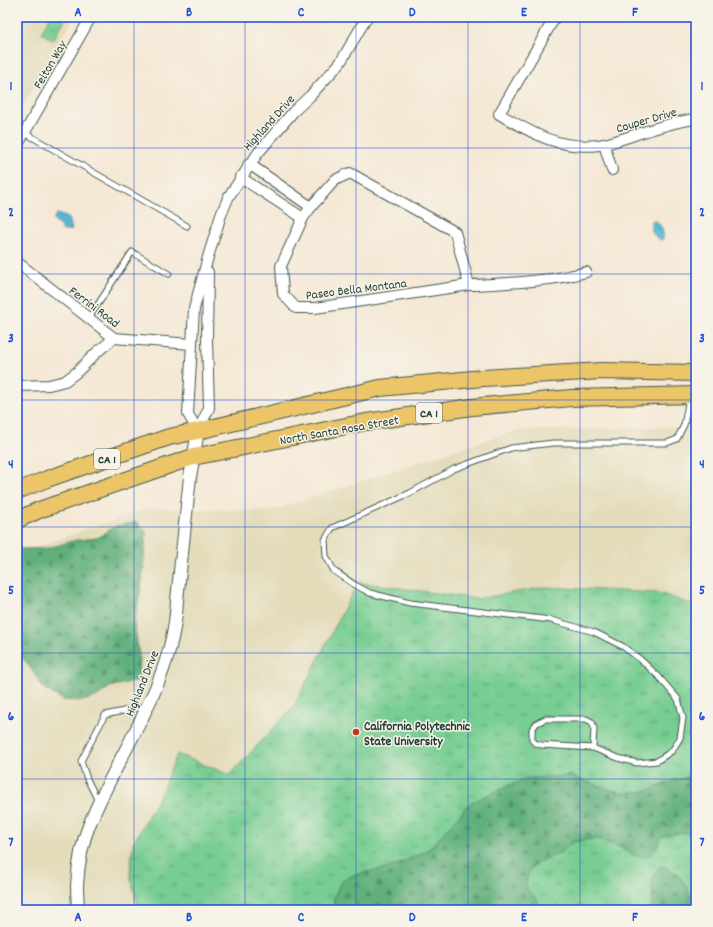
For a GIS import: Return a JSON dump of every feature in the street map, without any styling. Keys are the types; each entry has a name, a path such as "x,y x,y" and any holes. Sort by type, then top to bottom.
{"highway":[{"name":"North Santa Rosa Street","path":"17,491 47,479 169,437 380,388 484,378 602,371 696,373"},
{"name":"North Santa Rosa Street","path":"17,520 39,510 193,457 366,422 472,407 571,398 693,395"}],"street":[{"name":"Felton Way","path":"17,146 91,17"},
{"name":"Highland Drive","path":"198,431 188,414 194,309 221,215 229,196 248,165 292,112 310,96 340,62 367,17"},
{"name":"Couper Drive","path":"555,17 499,114 545,139 563,144 581,146 617,141 671,124 696,119"},
{"name":"Couper Drive","path":"604,144 612,170"},
{"path":"248,165 255,168 311,207"},
{"name":"Paseo Bella Montana","path":"469,285 455,232 350,173 335,180 311,207 303,218 281,266 283,294 296,308 315,308 469,285 491,285 543,280 572,276 586,272"},
{"path":"240,177 303,218"},
{"name":"Highland Drive","path":"78,910 77,886 81,852 90,823 160,680 170,649 177,617 180,570 193,457 198,431 209,408 207,340 208,257"},
{"name":"Ferrini Road","path":"17,262 114,338 191,344"},
{"path":"17,386 49,385 65,381 114,338"}],"lane":[{"path":"24,133 187,226"},
{"path":"89,318 132,252 169,274"},
{"path":"593,748 594,728 592,722 586,719 545,719 537,722 532,729 532,740 541,745 593,748 618,758 636,763 657,761 672,751 680,738 683,718 678,699 658,676 640,659 622,646 594,632 551,620 410,602 370,593 355,585 334,570 326,556 325,540 332,528 410,493 454,469 511,448 552,443 667,443 677,439 684,425 693,395"},
{"path":"99,804 87,779 81,761 105,714 148,706"}],"shaded area":[{"path":"17,17 74,17 17,116"},
{"name":"California Polytechnic State University","path":"657,427 696,429 696,910 17,910 17,554 147,508 270,511 514,431"}],"green space":[{"path":"50,17 66,17 53,40 41,33"},
{"path":"137,522 146,532 142,583 134,622 139,656 138,680 110,687 96,697 82,701 63,700 43,688 28,664 17,652 17,550 49,548 76,540 97,538 116,526"},
{"path":"358,582 477,599 545,587 659,593 696,606 696,777 688,777 667,783 648,791 621,793 569,776 446,831 428,850 390,868 366,872 342,880 334,897 334,910 139,910 130,875 133,843 160,795 177,754 230,775 294,706"},
{"path":"569,776 621,793 648,791 667,783 688,777 696,777 696,828 689,832 666,835 660,839 657,847 646,857 635,856 623,848 598,839 572,842 563,851 540,861 532,867 527,876 526,888 538,901 538,910 334,910 334,897 342,880 366,872 390,868 428,850 469,804 527,778"},
{"path":"696,828 696,910 693,910 690,895 683,881 675,873 660,867 652,885 653,898 651,910 538,910 539,909 526,888 527,876 532,867 540,861 562,851 572,842 598,839 623,848 635,856 657,847 660,839 666,834 689,832"},
{"path":"660,867 674,872 684,882 690,896 693,910 651,910 654,875"}],"water":[{"path":"57,214 69,218 72,230 63,231 53,220"},
{"path":"654,220 662,228 663,239 660,240 652,232 651,222"}],"place":[{"name":"California Polytechnic State University","path":"356,732"}]}
